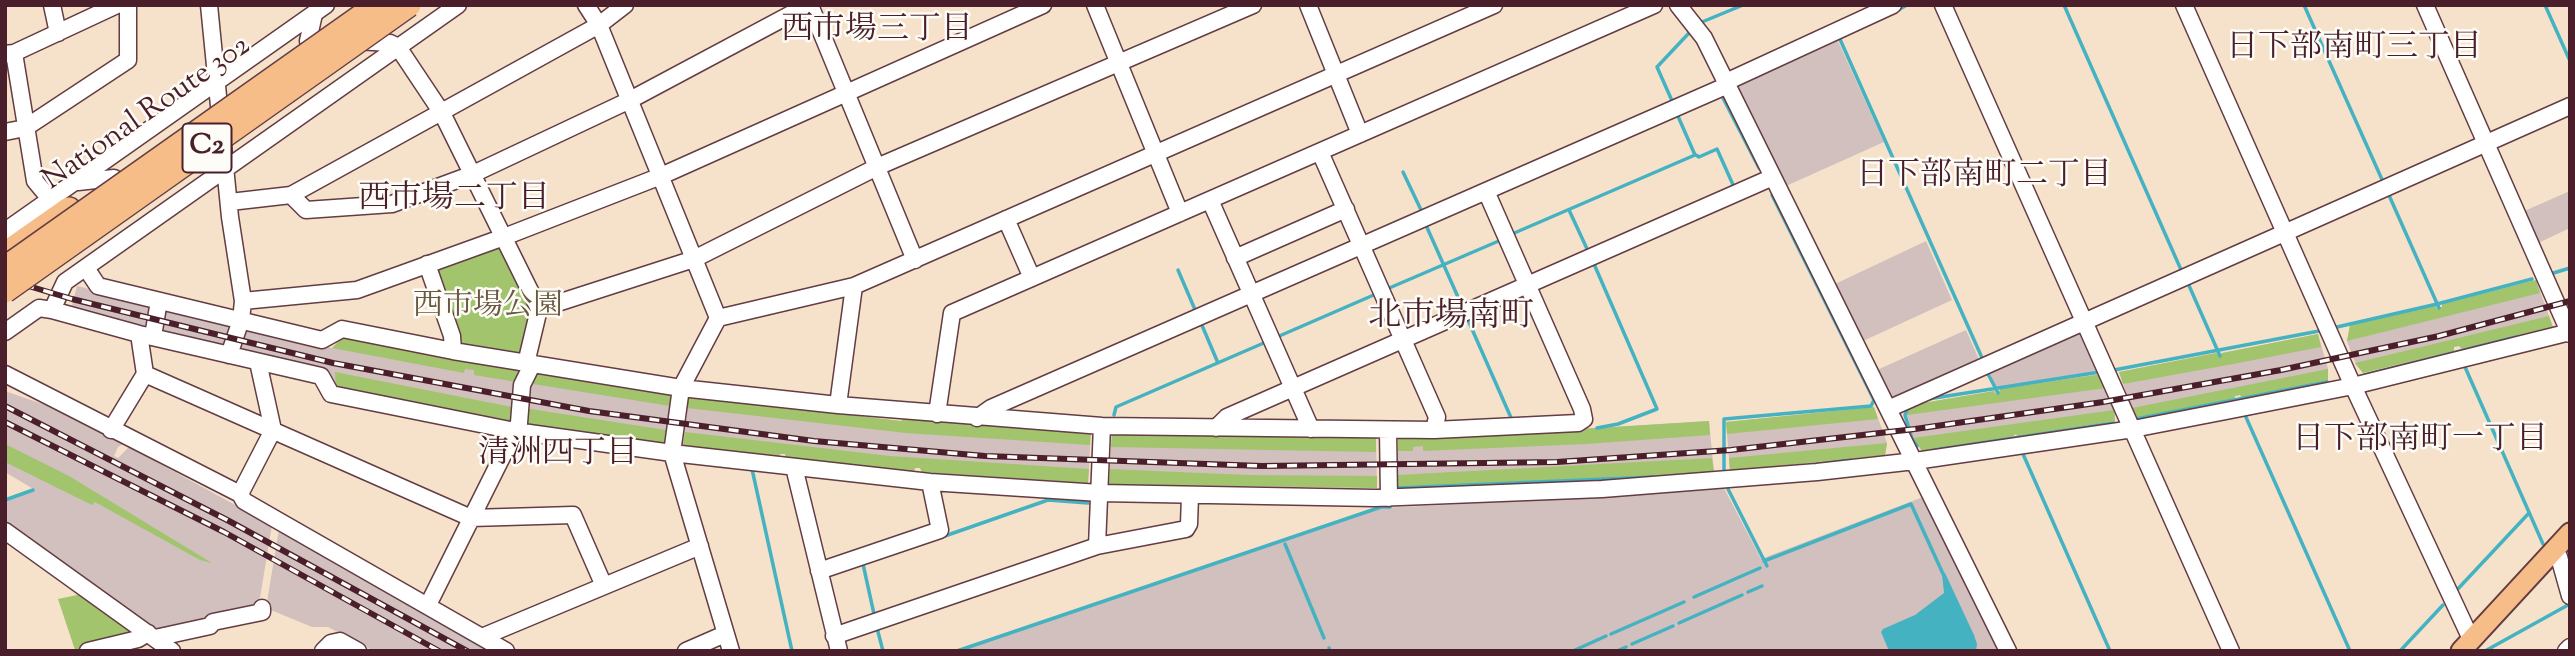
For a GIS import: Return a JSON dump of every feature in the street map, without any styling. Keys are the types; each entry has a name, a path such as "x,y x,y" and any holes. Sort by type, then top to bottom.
{"highway":[{"name":"National Route 302","path":"7,250 29,225 114,178 138,161 218,92 310,40 358,5"},
{"name":"C2","path":"7,250 377,5"},
{"name":"C2","path":"5,290 409,5"}],"main road":[{"path":"2466,645 2570,533"}],"street":[{"path":"52,5 58,33"},
{"path":"50,200 35,181 10,53 117,5"},
{"path":"5,132 25,128 128,60 128,5"},
{"path":"209,5 243,301 241,320 229,355"},
{"path":"52,310 65,282 458,5"},
{"path":"586,5 599,25 718,318"},
{"path":"230,202 291,195 599,25 625,5"},
{"path":"291,195 306,210 392,204 473,174 630,100 809,5 915,260"},
{"path":"243,301 357,290 504,237 661,176 1043,5"},
{"path":"1096,5 1180,213"},
{"path":"539,309 694,259 877,167 1253,5"},
{"path":"1308,5 1360,134"},
{"path":"731,651 672,453 681,388 718,318 854,286 1494,5"},
{"path":"937,414 952,313 1654,5"},
{"path":"1678,5 1704,38 2008,651"},
{"path":"977,418 990,408 1727,84 1894,5"},
{"path":"1943,5 2231,651"},
{"path":"2183,5 2466,645"},
{"path":"5,332 39,308 52,310 321,376 331,394 515,431 672,453 930,482 1100,493 1389,498 1642,486 1915,461 2133,429 2353,386 2570,333 2425,5"},
{"path":"29,225 50,200 218,92 320,10"},
{"path":"320,10 310,40 390,43 398,47 442,113 539,309 528,355 528,376 522,385 519,423 428,605"},
{"path":"1888,409 2570,106"},
{"path":"1321,152 1437,417 1434,430"},
{"path":"131,237 129,229 138,161"},
{"path":"1216,428 1227,417 1773,177"},
{"path":"75,182 114,178"},
{"path":"86,268 98,286 322,340 342,329 453,351 681,388 838,405 1102,426 1434,430 1578,424 1584,419 1582,409 1486,191"},
{"path":"1210,200 1311,429"},
{"path":"1235,258 1346,209"},
{"path":"1006,219 1032,278"},
{"path":"427,264 452,336 453,351"},
{"path":"838,405 854,286"},
{"path":"111,430 145,373 146,335 159,301"},
{"path":"240,494 273,430 258,362"},
{"path":"145,373 471,518 573,515 604,586"},
{"path":"5,374 240,494 244,500 267,514 506,651"},
{"path":"5,385 43,393"},
{"path":"1097,546 1102,426"},
{"path":"1388,430 1389,498"},
{"path":"794,467 836,644 1097,546 1186,528 1189,524 1190,496"},
{"path":"819,571 940,530 930,482"},
{"path":"5,531 172,651"},
{"path":"482,637 700,546"},
{"path":"2554,549 2559,557 2570,596"},
{"path":"88,651 210,626 213,622 261,612 262,608"},
{"path":"686,651 725,634"},
{"path":"323,651 331,643 340,641 358,651"},
{"path":"2566,651 2570,647"}],"shaded area":[{"path":"1838,41 1884,142 1786,186 1737,87"},
{"path":"2570,191 2570,228 2536,244 2522,212"},
{"path":"1926,241 1952,300 1863,341 1835,284"},
{"path":"2536,280 2553,327 2462,349 2459,346 2454,347 2454,351 2363,373 2356,365 2347,341 2350,325 2435,305 2437,309 2442,307 2442,304"},
{"path":"77,286 152,304 147,330 71,310"},
{"path":"168,308 232,324 224,349 162,332 158,329 164,310"},
{"path":"245,327 332,348 345,335 522,369 510,414 513,424 336,390 237,352"},
{"path":"2081,328 2101,371 1996,388 1989,371"},
{"path":"1966,330 1981,364 1897,402 1891,397 1877,370"},
{"path":"2318,334 2328,369 2328,381 2242,398 2240,395 2235,396 2234,400 2135,418 2119,372 2216,353 2220,356 2222,353"},
{"path":"534,371 672,393 664,446 522,425 526,385"},
{"path":"2102,374 2115,421 2018,437 2016,434 2012,437 1922,451 1913,438 1907,415 1911,405 1994,391 1996,394 2000,389"},
{"path":"5,391 51,407 123,444 118,447 114,456 118,458 129,447 272,525 258,610 159,634 5,523 5,502 35,490 5,472"},
{"path":"689,396 901,421 906,417 1091,430 1088,483 922,472 920,468 915,468 914,471 786,459 785,454 780,454 779,458 683,445"},
{"path":"1874,407 1887,443 1885,455 1730,471 1726,422"},
{"path":"1709,421 1714,472 1398,487 1398,435"},
{"path":"1112,432 1376,434 1377,488 1109,484"},
{"path":"1724,488 1761,559 1923,497 2000,651 960,651 1381,508 1608,497"},
{"path":"279,529 489,651 374,651 328,627 312,627 266,608"}],"green space":[{"name":"西市場公園","path":"497,246 502,249 534,313 522,353 517,356 464,347 458,342 436,267"},
{"path":"2536,280 2540,293 2347,341 2350,325 2435,305 2437,309 2442,307 2442,304"},
{"path":"2549,316 2553,327 2462,349 2459,346 2454,347 2454,351 2363,373 2355,363"},
{"path":"2318,334 2321,347 2233,364 2123,384 2119,372 2216,353 2220,356 2222,353"},
{"path":"345,335 522,369 517,382 474,375 474,370 465,369 464,373 332,348"},
{"path":"2328,369 2328,381 2242,398 2240,395 2235,396 2234,400 2135,418 2132,408"},
{"path":"534,371 672,393 670,406 527,383"},
{"path":"335,372 512,407 513,424 336,390"},
{"path":"2102,374 2106,388 1907,415 1911,405 1994,391 1996,394 2000,389"},
{"path":"689,396 901,421 906,417 1091,430 1090,445 906,433 687,408"},
{"path":"1874,407 1878,419 1727,434 1726,422"},
{"path":"524,408 666,430 664,446 522,425"},
{"path":"2114,410 2115,421 2018,437 2016,434 2012,437 1922,451 1913,438"},
{"path":"1709,421 1710,435 1423,451 1423,446 1413,447 1413,451 1398,451 1398,435"},
{"path":"685,432 890,456 1089,469 1088,483 922,472 920,468 915,468 914,471 786,459 785,454 780,454 779,458 683,445"},
{"path":"1112,432 1376,434 1376,452 1111,447"},
{"path":"1887,443 1885,455 1730,471 1729,458"},
{"path":"5,444 69,476 212,563 200,560 95,502 92,505 5,462"},
{"path":"1712,458 1714,472 1398,487 1398,475"},
{"path":"1110,469 1247,475 1377,476 1377,488 1109,484"},
{"path":"82,594 134,631 133,636 75,650 58,599"}],"water":[{"path":"1945,573 1974,635 1976,651 1889,651 1881,632 1883,629 1915,615 1944,593 1942,574"}],"waterway":[{"path":"1702,22 1743,5"},
{"path":"1898,10 1907,5"},
{"path":"2064,5 2182,272"},
{"path":"2304,5 2384,184"},
{"path":"2545,5 2570,61"},
{"path":"1673,103 1657,67 1689,33"},
{"path":"1839,37 1983,360"},
{"path":"1723,98 1759,168"},
{"path":"1512,234 1695,155 1677,114"},
{"path":"1696,155 1699,157 1717,149 1734,187"},
{"path":"1403,172 1422,212"},
{"path":"2388,193 2439,308"},
{"path":"1726,472 1724,419 1871,406 1874,400 1772,195"},
{"path":"1569,210 1588,251"},
{"path":"1425,223 1462,306"},
{"path":"1387,289 1501,240"},
{"path":"1594,264 1657,409 1618,424 1597,428"},
{"path":"2550,274 2570,268"},
{"path":"1178,270 1196,312"},
{"path":"2337,327 2532,279"},
{"path":"2187,281 2220,356"},
{"path":"1277,337 1376,294"},
{"path":"1468,320 1512,420"},
{"path":"1201,323 1218,363"},
{"path":"2114,370 2319,331"},
{"path":"2365,375 2516,337"},
{"path":"1114,415 1116,407 1266,342"},
{"path":"2465,367 2543,544"},
{"path":"1987,372 1998,393"},
{"path":"1928,399 2100,372"},
{"path":"2136,419 2327,382"},
{"path":"1909,406 1905,415 1912,439 1917,446"},
{"path":"2245,415 2350,651"},
{"path":"1934,450 2114,423"},
{"path":"2023,454 2110,651"},
{"path":"1810,465 1851,460"},
{"path":"752,469 792,651"},
{"path":"1398,488 1652,477"},
{"path":"1728,489 1767,566"},
{"path":"5,500 33,490"},
{"path":"942,537 1048,500 1088,503"},
{"path":"1764,561 1911,504 1944,576"},
{"path":"957,651 1381,507 1390,507"},
{"path":"2455,592 2529,513"},
{"path":"1285,544 1324,638"},
{"path":"865,563 863,564 874,614"},
{"path":"1694,597 1760,568"},
{"path":"1748,592 1762,586"},
{"path":"1679,623 1742,595"},
{"path":"1611,634 1684,602"},
{"path":"2400,651 2443,605"},
{"path":"2485,651 2568,605"},
{"path":"1632,644 1673,626"},
{"path":"877,628 883,651"},
{"path":"1573,651 1606,636"},
{"path":"1617,651 1626,647"}],"railway":[{"path":"5,279 72,299 333,363 589,411 814,441 985,456 1262,466 1557,462 1731,450 1915,429 2103,402 2281,370 2439,336 2570,301"},
{"path":"5,406 229,521 467,651"},
{"path":"5,422 224,532 439,651"}],"district":[{"name":"西市場三丁目","path":"877,33"},
{"name":"日下部南町三丁目","path":"2354,51"},
{"name":"日下部南町二丁目","path":"1984,179"},
{"name":"西市場二丁目","path":"454,202"},
{"name":"北市場南町","path":"1451,319"},
{"name":"日下部南町一丁目","path":"2420,443"},
{"name":"清洲四丁目","path":"558,457"}]}
